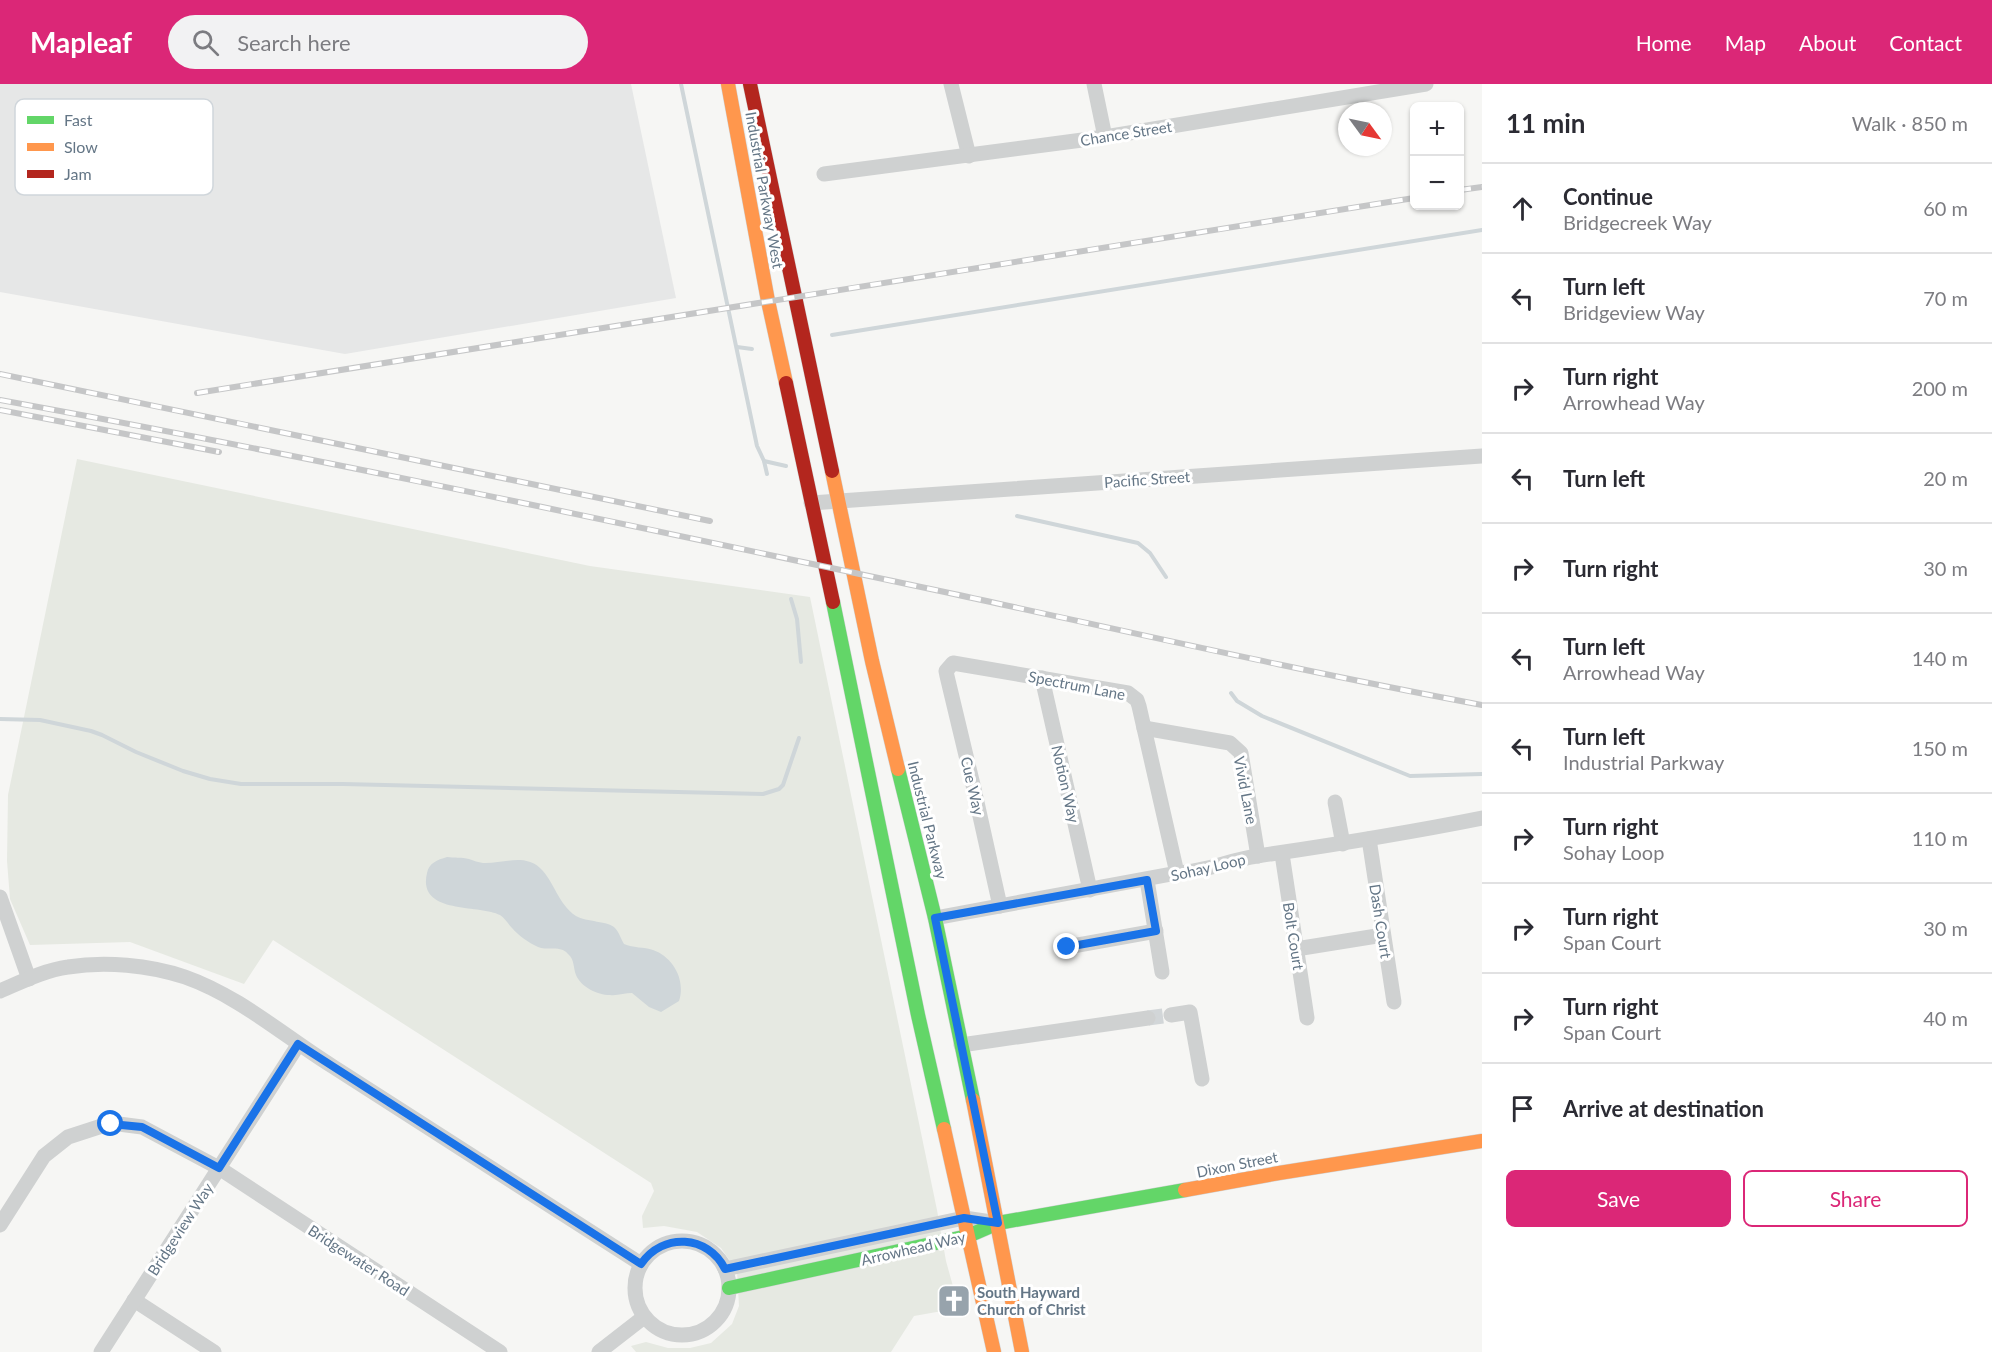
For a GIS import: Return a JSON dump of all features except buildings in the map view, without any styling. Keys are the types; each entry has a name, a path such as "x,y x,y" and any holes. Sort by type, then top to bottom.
{"main road":[{"name":"Industrial Parkway West","path":"728,84 768,301 811,503"},
{"name":"Industrial Parkway West","path":"750,84 795,297"},
{"name":"Industrial Parkway","path":"795,297 872,661 935,918 998,1223 1022,1352"},
{"path":"811,503 918,1015 994,1352"},
{"name":"Dixon Street","path":"998,1223 1482,1140"},
{"name":"Arrowhead Way","path":"729,1288 968,1236 998,1223"}],"street":[{"path":"951,84 969,156"},
{"path":"1094,84 1105,136"},
{"name":"Chance Street","path":"824,174 1105,136 1372,88 1426,84"},
{"name":"Pacific Street","path":"811,503 1482,456"},
{"name":"Spectrum Lane","path":"949,666 958,662 1128,693 1137,700 1177,873"},
{"name":"Cue Way","path":"949,666 947,676 1000,906"},
{"name":"Notion Way","path":"1042,678 1090,890"},
{"name":"Vivid Lane","path":"1144,728 1230,743 1241,753 1258,856"},
{"path":"1335,802 1343,844"},
{"name":"Sohay Loop","path":"935,918 1177,873 1191,873 1222,863 1258,856 1369,840 1482,818"},
{"name":"Dash Court","path":"1369,840 1394,1002"},
{"name":"Bolt Court","path":"1282,854 1307,1018"},
{"path":"1147,880 1162,972"},
{"path":"0,897 29,979"},
{"path":"1067,947 1156,931"},
{"path":"1296,949 1383,935"},
{"path":"0,991 67,967 105,964 165,972 222,992 298,1044 641,1264"},
{"path":"1171,1015 1190,1012 1202,1079"},
{"path":"961,1046 1148,1018"},
{"name":"Bridgeview Way","path":"101,1352 298,1044"},
{"name":"Bridgewater Road","path":"0,1225 44,1156 68,1137 111,1124 142,1127 219,1168 500,1352"},
{"name":"Arrowhead Way","path":"725,1269 964,1218 998,1223"},
{"path":"684,1241 698,1244 710,1250 725,1269 729,1288 727,1302 722,1314 712,1325 699,1332 686,1336 667,1334 644,1317 638,1305 634,1290 635,1278 641,1264 656,1248 684,1241"},
{"path":"134,1300 214,1352"},
{"path":"599,1352 644,1317"}],"shaded area":[{"path":"0,84 631,84 676,298 345,354 0,292"},
{"path":"77,459 590,566 810,597 946,1261 959,1308 914,1316 891,1352 636,1352 631,1346 646,1342 668,1348 690,1348 711,1343 732,1324 739,1306 737,1271 721,1248 697,1232 664,1226 643,1228 642,1216 654,1191 651,1183 273,940 244,984 130,942 30,945 10,899 7,861 8,795"},
{"path":"447,857 466,858 483,863 520,860 534,864 545,873 565,905 576,916 612,926 618,931 624,944 653,950 666,958 679,977 681,993 679,1001 661,1012 649,1007 632,993 605,995 595,992 578,979 572,959 565,951 538,947 518,934 500,915 440,902 431,896 426,886 427,873 434,862"}],"waterway":[{"path":"681,84 757,446 764,461 786,466"},
{"path":"832,335 1482,230"},
{"path":"737,347 752,349"},
{"path":"764,461 767,474"},
{"path":"1017,516 1138,543 1150,553 1166,577"},
{"path":"791,599 797,619 801,662"},
{"path":"1231,693 1237,701 1262,716 1410,776 1482,774"},
{"path":"0,719 40,720 91,731 183,771 210,779 241,784 343,784 763,794 779,789 783,785 799,738"}],"tunnel":[{"path":"1148,1018 1171,1015"}],"railway":[{"path":"1464,189 1482,187"},
{"path":"197,393 1410,199"},
{"path":"0,374 710,521"},
{"path":"0,400 239,445 478,494 1482,705"},
{"path":"0,410 219,452"}],"traffic: fast":[{"path":"833,602 918,1015 944,1129"},
{"path":"898,769 935,918 973,1100"},
{"path":"729,1288 968,1236 998,1223 1185,1190"}],"traffic: slow":[{"path":"728,84 768,301 786,383"},
{"path":"832,471 872,661 898,769"},
{"path":"973,1100 1022,1352"},
{"path":"944,1129 994,1352"},
{"path":"1185,1190 1482,1141"}],"traffic: jam":[{"path":"750,84 832,471"},
{"path":"786,383 833,602"}],"place":[{"name":"South Hayward Church of Christ","path":"954,1301"}],"route":[{"path":"111,1124 142,1127 219,1168 298,1044 641,1264 656,1248 677,1241 691,1242 705,1247 716,1255 725,1269 964,1218 998,1223 935,918 1147,880 1156,931 1067,947"}]}
